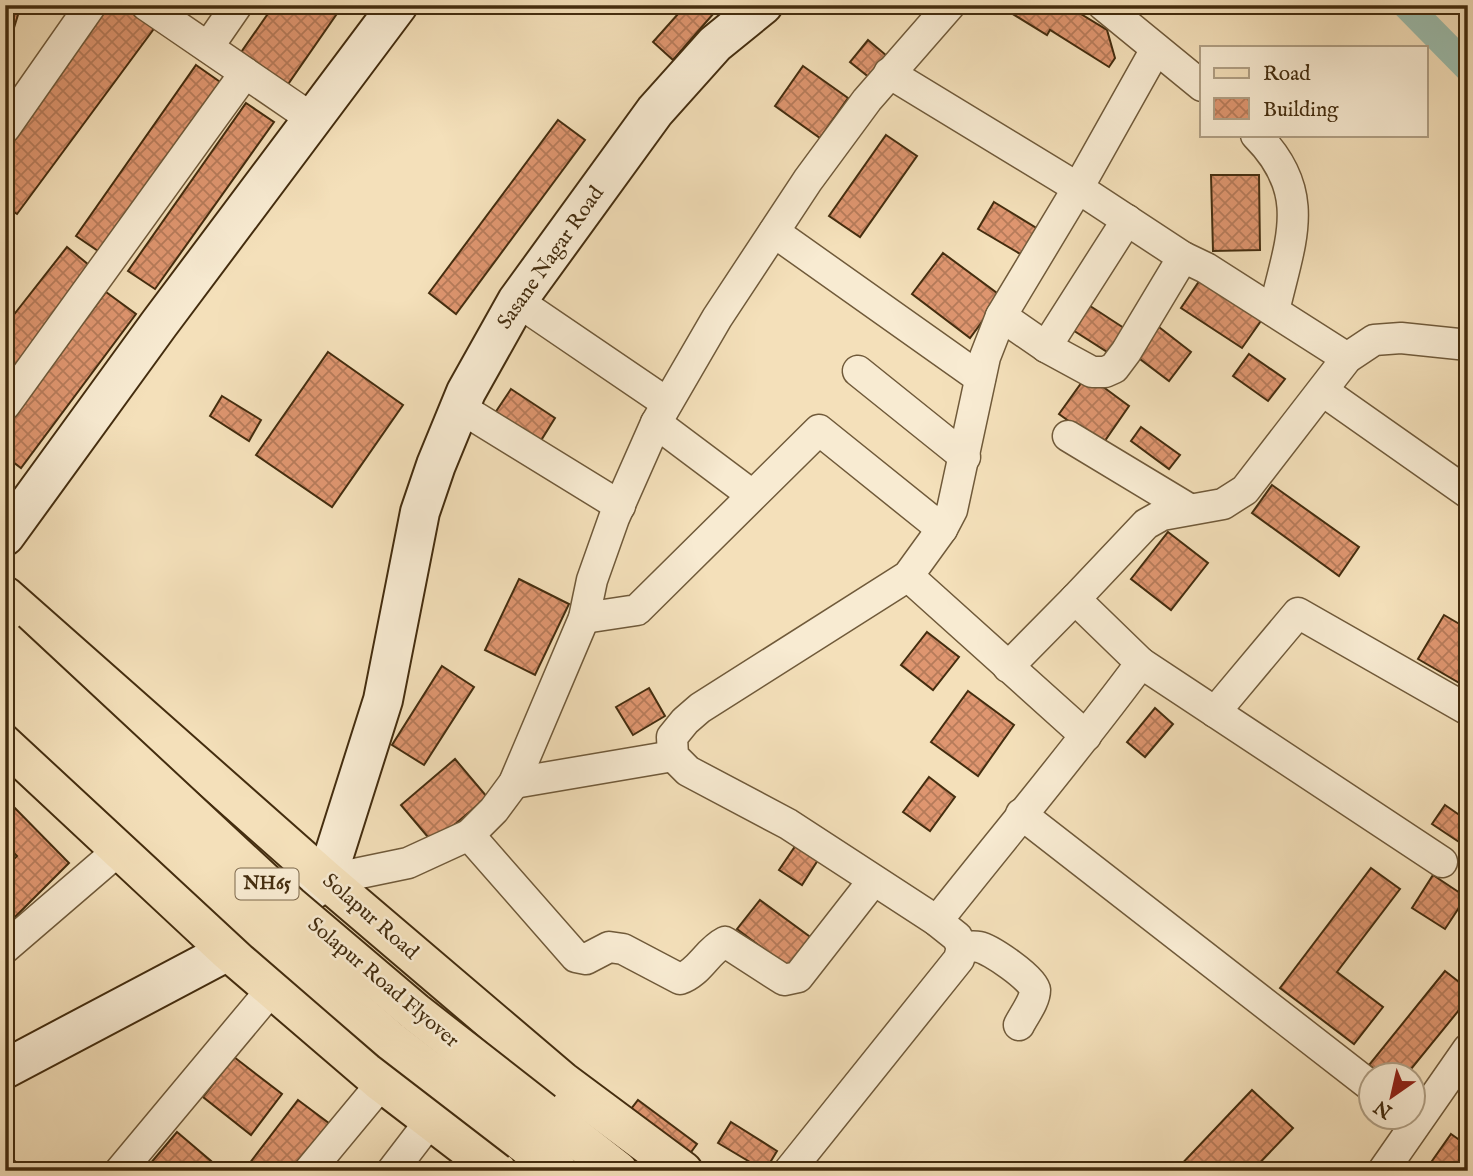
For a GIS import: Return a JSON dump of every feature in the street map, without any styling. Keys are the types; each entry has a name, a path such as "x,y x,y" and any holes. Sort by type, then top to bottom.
{"main road":[{"name":"Solapur Road","path":"5,596 326,880 562,1081 683,1171"},
{"name":"Solapur Road Flyover","path":"5,641 289,905 415,1012 532,1127 558,1171"},
{"name":"Solapur Road Flyover","path":"5,691 265,932 391,1041 532,1127 618,1171"},
{"path":"5,743 228,951 382,1083 497,1171"}],"street":[{"path":"5,128 91,5"},
{"path":"146,5 314,120"},
{"path":"208,47 237,5"},
{"path":"5,536 159,324 398,5"},
{"name":"Sasane Nagar Road","path":"326,880 383,700 420,512 459,407 517,301 655,111 715,44 763,5"},
{"path":"5,1069 228,951 326,880 418,859 469,835 494,810 514,783 584,618 592,580 620,506 662,413 717,318 815,170 889,73 950,5"},
{"path":"1104,5 1200,84"},
{"path":"789,1171 959,959 962,947 957,937 937,921 788,824 688,771 673,756 672,737 700,708 908,576 942,529 952,510 985,357 1001,316 1078,188 1156,49"},
{"path":"5,405 246,73"},
{"path":"889,73 1078,188 1183,257 1206,268 1347,358"},
{"path":"1257,136 1285,174 1293,196 1292,231 1274,311"},
{"path":"1046,347 1127,220"},
{"path":"774,232 980,378"},
{"path":"1001,316 1046,347 1092,372 1105,372 1114,368 1183,257"},
{"path":"517,301 662,413 752,495"},
{"path":"1008,667 1146,524 1162,515 1223,504 1245,491 1347,358 1374,340 1401,338 1468,345"},
{"path":"859,371 965,457"},
{"path":"1323,391 1468,494"},
{"path":"459,407 620,506"},
{"path":"584,618 637,610 819,430 942,529"},
{"path":"1068,436 1189,509"},
{"path":"908,576 1086,736"},
{"path":"1075,599 1141,663 1442,862"},
{"path":"1215,712 1298,613 1468,710"},
{"path":"937,921 1086,736 1141,663"},
{"path":"514,783 673,756"},
{"path":"1021,814 1358,1077"},
{"path":"469,835 576,957 586,960 608,947 623,949 680,979 690,976 716,947 725,942 784,980 798,977 873,881"},
{"path":"5,948 119,850"},
{"path":"962,947 980,947 1029,979 1035,986 1035,994 1019,1025"},
{"path":"120,1171 272,989"},
{"path":"1428,1103 1463,1066"},
{"path":"309,1171 382,1083"},
{"path":"392,1171 431,1120"},
{"path":"1383,1171 1407,1130"}],"building":[{"path":"5,5 21,5 5,57"},
{"path":"97,5 129,5 156,26 17,214 5,206 5,131"},
{"path":"274,5 343,5 284,90 237,58"},
{"path":"686,5 721,5 673,60 653,42"},
{"path":"998,5 1066,5 1107,30 1115,58 1109,67 1050,30 1047,35"},
{"path":"868,40 893,61 875,82 850,62"},
{"path":"196,65 223,84 104,255 76,236"},
{"path":"803,66 848,98 820,138 775,106"},
{"path":"246,103 274,122 155,289 128,271"},
{"path":"558,120 585,140 456,314 429,293"},
{"path":"886,135 917,156 860,237 829,216"},
{"path":"1211,175 1259,175 1260,250 1213,251"},
{"path":"994,202 1043,232 1027,258 978,229"},
{"path":"67,247 95,270 5,384 5,326"},
{"path":"943,253 1001,296 970,338 912,294"},
{"path":"1202,277 1263,318 1242,348 1181,308"},
{"path":"106,292 136,314 21,468 5,456 5,427"},
{"path":"1084,302 1127,330 1112,355 1068,327"},
{"path":"1155,324 1191,352 1169,381 1132,353"},
{"path":"328,352 403,405 332,507 256,455"},
{"path":"1249,354 1285,379 1268,401 1233,376"},
{"path":"1087,375 1129,406 1102,445 1059,414"},
{"path":"511,389 555,418 540,442 495,413"},
{"path":"222,396 261,420 249,441 210,416"},
{"path":"1141,427 1180,455 1169,469 1131,441"},
{"path":"1272,485 1359,547 1339,576 1252,513"},
{"path":"1168,532 1208,563 1171,610 1131,579"},
{"path":"519,579 569,604 535,675 485,650"},
{"path":"1444,615 1468,629 1468,688 1418,659"},
{"path":"927,632 959,657 933,690 901,665"},
{"path":"442,666 474,687 424,765 392,745"},
{"path":"649,688 665,716 633,735 616,707"},
{"path":"968,691 1014,725 978,776 931,742"},
{"path":"1155,708 1173,724 1145,757 1127,742"},
{"path":"455,759 487,797 433,843 401,805"},
{"path":"929,777 955,797 930,831 903,812"},
{"path":"5,798 69,863 5,927 5,868 17,856 5,844"},
{"path":"1445,805 1468,821 1468,848 1432,824"},
{"path":"796,845 818,860 802,885 779,870"},
{"path":"1371,868 1400,889 1337,972 1383,1007 1354,1044 1280,988"},
{"path":"1433,875 1466,897 1445,929 1412,908"},
{"path":"760,900 813,939 790,969 737,929"},
{"path":"1445,971 1468,989 1468,999 1418,1060 1373,1060"},
{"path":"234,1057 282,1094 251,1135 203,1097"},
{"path":"1252,1090 1293,1128 1252,1171 1175,1171"},
{"path":"298,1100 334,1127 300,1171 258,1171 249,1164"},
{"path":"638,1100 697,1144 683,1163 624,1118"},
{"path":"731,1122 777,1151 765,1171 718,1143"},
{"path":"177,1132 211,1161 203,1171 144,1171"},
{"path":"1451,1134 1468,1146 1468,1171 1425,1171"},
{"path":"5,1153 17,1163 11,1171 5,1171"},
{"path":"339,1162 350,1171 332,1171"}],"waterway":[{"path":"1406,5 1468,68"}]}
